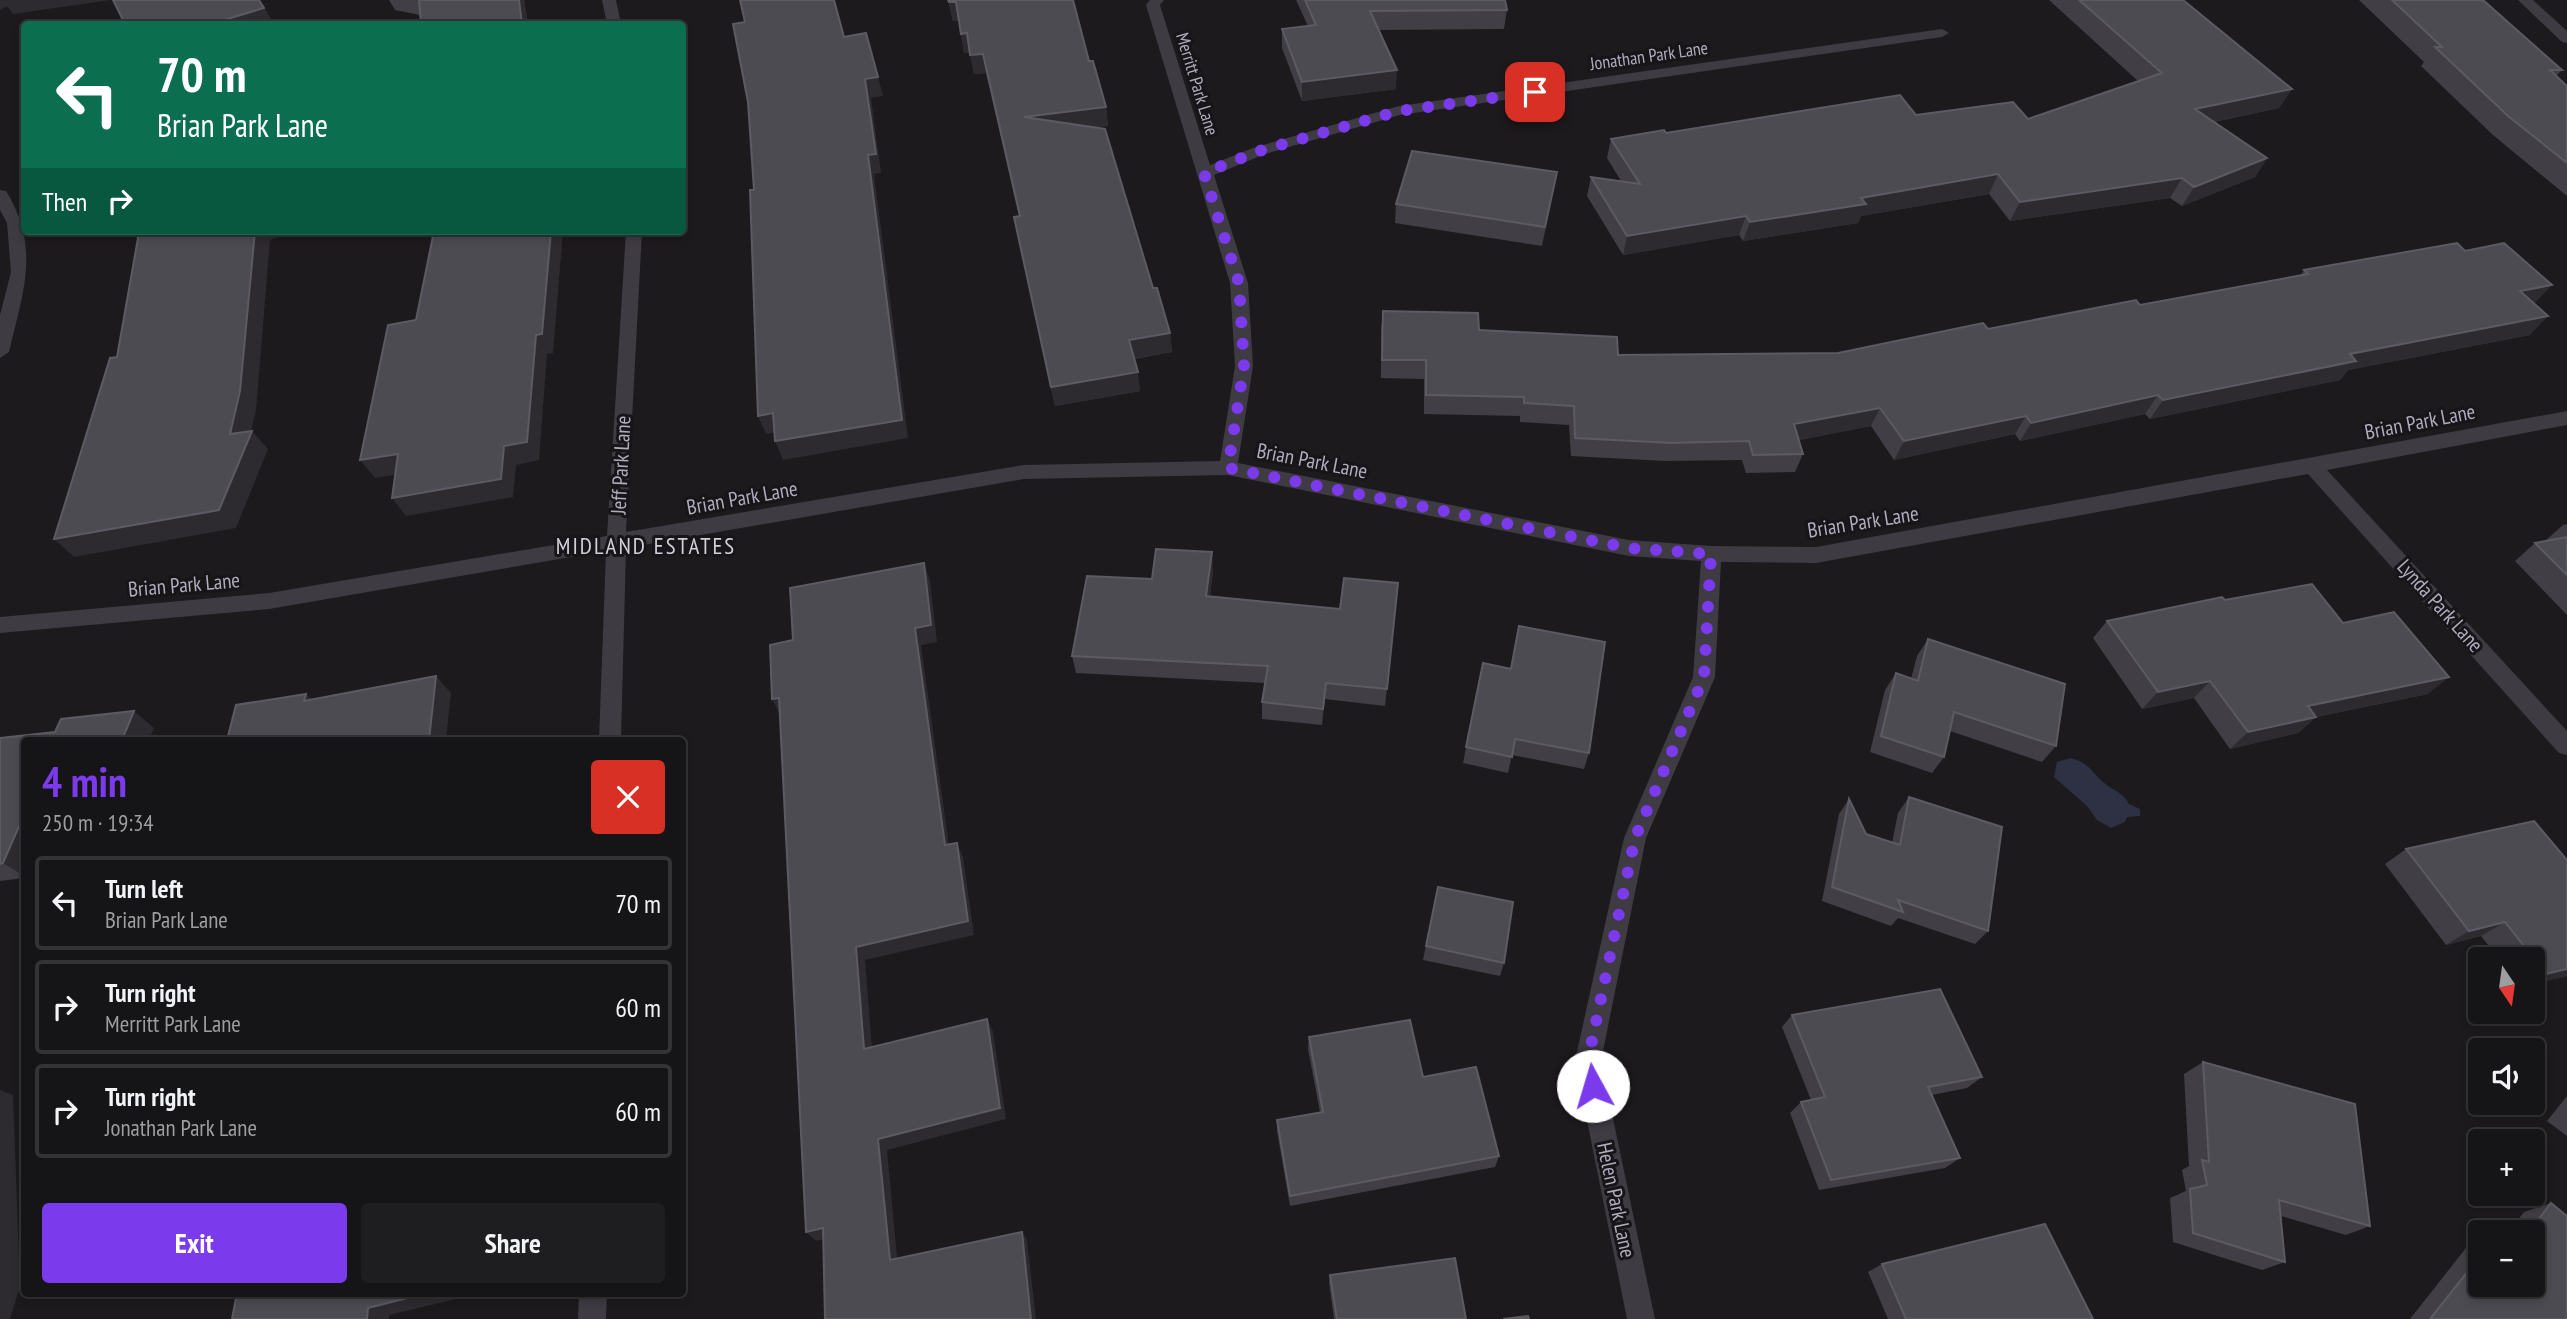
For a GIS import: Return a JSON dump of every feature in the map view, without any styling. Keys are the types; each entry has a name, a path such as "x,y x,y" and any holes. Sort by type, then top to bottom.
{"street":[{"path":"609,0 613,21"},
{"name":"Merritt Park Lane","path":"1157,0 1153,5 1239,283 1244,366 1228,468"},
{"path":"2525,0 2567,40"},
{"name":"Jonathan Park Lane","path":"1204,173 1259,151 1399,111 1942,33"},
{"path":"0,195 15,223 19,272 0,352"},
{"name":"Jeff Park Lane","path":"610,737 617,542 634,235"},
{"name":"Brian Park Lane","path":"0,625 269,601 1024,471 1228,468 1629,548 1711,554 1816,555 2567,418"},
{"name":"Lynda Park Lane","path":"2312,466 2567,746"},
{"name":"Helen Park Lane","path":"1641,1319 1588,1060 1635,838 1704,677 1711,554"},
{"path":"592,1319 593,1297"}],"water":[{"path":"2071,758 2086,765 2129,804 2140,809 2140,816 2127,817 2125,822 2111,828 2097,820 2087,806 2054,777 2057,762"}],"building":[{"path":"113,0 259,0 264,8 221,21 124,21"},
{"path":"419,0 519,0 522,21 421,21"},
{"path":"740,0 834,0 844,37 866,33 878,77 865,79 876,154 868,155 902,420 775,441 773,413 758,416 750,190 754,190 748,102 733,24 745,22"},
{"path":"948,0 1073,0 1089,61 1093,61 1106,107 1024,117 1105,129 1153,288 1157,288 1170,333 1129,340 1138,372 1051,387 1014,217 1020,216 983,54 970,55 967,33 961,34 956,2"},
{"path":"1305,0 1505,0 1507,10 1370,11 1397,70 1302,82 1282,29 1316,25"},
{"path":"2079,0 2183,0 2292,89 2195,109 2267,158 2194,187 2182,178 2020,202 1998,174 1861,198 1866,204 1750,222 1746,216 1627,236 1591,177 1640,184 1611,139 1664,130 1666,133 1900,95 1916,115 2013,102 2028,119 2162,73"},
{"path":"2392,0 2483,0 2562,70 2550,70 2567,86 2567,163 2508,116 2435,47 2442,47"},
{"path":"1412,151 1557,172 1545,227 1396,204"},
{"path":"137,235 255,235 240,391 230,434 252,431 219,510 54,539 110,358 117,357"},
{"path":"433,235 551,235 542,334 536,335 527,442 504,446 501,479 392,498 398,454 360,460 388,325 416,320"},
{"path":"2457,243 2465,251 2504,243 2552,285 2520,291 2548,316 2350,354 2356,361 2163,400 2158,395 2031,423 2026,416 1904,441 1880,408 1794,424 1803,454 1753,455 1749,441 1672,443 1575,438 1574,406 1524,403 1524,397 1426,395 1426,360 1382,360 1383,311 1478,313 1479,330 1617,337 1618,355 1838,353 1983,323 1988,329 2136,300 2140,305 2308,274 2304,270"},
{"path":"2567,537 2567,575 2535,543"},
{"path":"1156,549 1212,552 1206,596 1340,609 1344,578 1398,583 1387,689 1326,683 1323,709 1262,702 1268,666 1072,656 1087,576 1152,579"},
{"path":"924,563 931,625 915,628 945,845 957,843 968,921 856,947 864,1049 987,1019 1000,1108 878,1139 890,1260 1022,1232 1031,1319 825,1319 823,1228 806,1232 779,698 772,699 770,645 793,640 790,588"},
{"path":"2312,584 2343,623 2394,612 2449,677 2308,706 2316,717 2248,732 2210,681 2158,692 2107,621 2222,597 2225,600"},
{"path":"1519,626 1605,642 1589,753 1515,739 1512,757 1466,747 1483,663 1511,669"},
{"path":"1928,639 2065,684 2056,746 1954,712 1944,757 1881,736 1896,673 1918,681"},
{"path":"436,676 429,737 228,737 236,705 306,694 304,701"},
{"path":"134,711 123,737 21,737 21,822 3,863 0,864 0,738 55,732 61,719"},
{"path":"1909,797 2002,827 1988,931 1898,900 1903,912 1832,887 1849,799 1866,834 1900,845"},
{"path":"2534,821 2567,860 2567,969 2546,974 2545,947 2525,947 2505,922 2469,931 2406,849"},
{"path":"1438,887 1513,902 1504,963 1426,946"},
{"path":"1940,989 1982,1077 1928,1087 1960,1158 1831,1180 1801,1102 1825,1097 1792,1015"},
{"path":"1410,1020 1423,1077 1476,1067 1499,1156 1290,1196 1277,1120 1323,1112 1309,1037"},
{"path":"2203,1062 2355,1104 2370,1226 2279,1200 2285,1262 2193,1233 2190,1189 2207,1185 2202,1160 2209,1162"},
{"path":"2551,1203 2567,1216 2567,1319 2430,1319 2468,1271 2468,1297 2545,1297 2545,1220 2538,1220"},
{"path":"2045,1224 2093,1319 1906,1319 1882,1264"},
{"path":"1455,1258 1466,1319 1337,1319 1330,1275"},
{"path":"236,1297 411,1297 368,1308 367,1319 232,1319"},
{"path":"1528,1316 1529,1319 1503,1319"}],"district":[{"name":"MIDLAND ESTATES","path":"646,546"}],"route":[{"path":"1535,92 1399,111 1259,151 1204,173 1239,283 1244,366 1228,468 1629,548 1711,554 1704,677 1635,838 1588,1060 1593,1086"}]}
